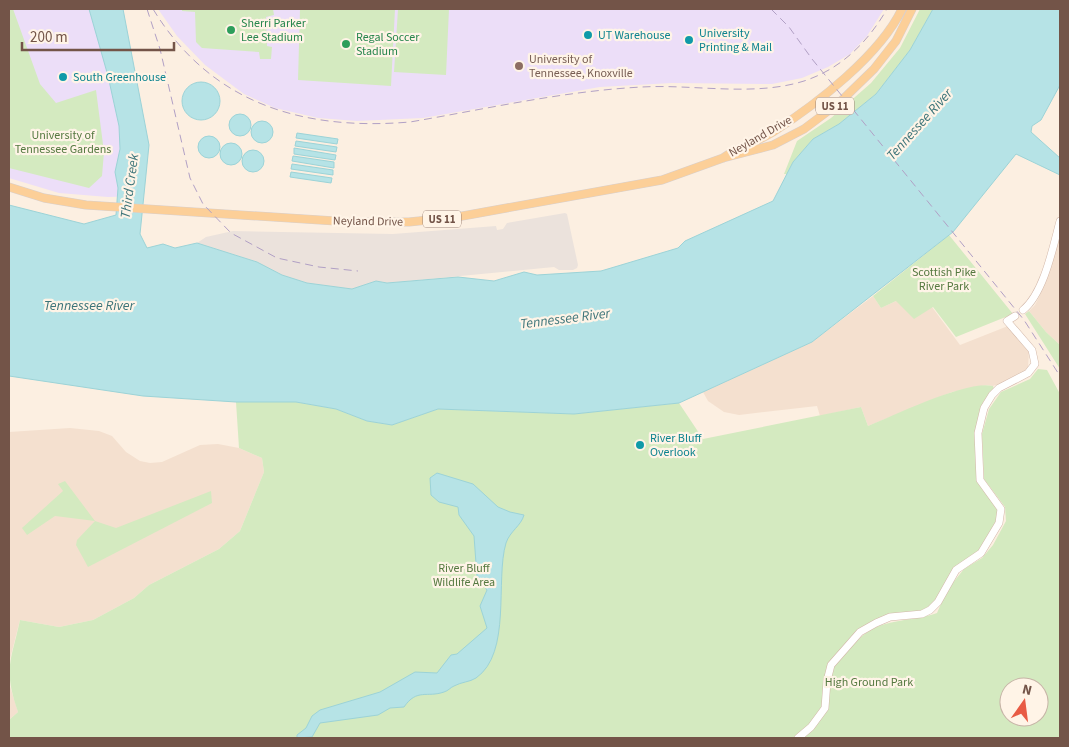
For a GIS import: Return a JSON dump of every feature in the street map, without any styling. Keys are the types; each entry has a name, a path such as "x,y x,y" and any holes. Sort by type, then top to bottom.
{"main road":[{"name":"Neyland Drive","path":"9,188 59,201 109,207 351,222 409,222 457,217 632,187 662,180 723,158 773,132 817,100 880,44 902,9"},
{"name":"Neyland Drive","path":"723,158 732,158 773,145 804,129 824,115 859,85 881,62 912,9"}],"street":[{"path":"1023,310 1031,303 1038,291 1060,221"},
{"path":"798,738 810,727 825,708 827,681 832,665 860,632 890,617 922,614 930,610 938,602 956,570 981,553 999,523 1001,508 980,480 978,433 984,408 992,395 999,388 1033,369 1035,360 1029,346 1007,321 1015,316"}],"shaded area":[{"path":"9,9 123,9 149,145 143,196 108,197 59,193 9,178"},
{"name":"University of Tennessee, Knoxville","path":"158,9 884,9 867,36 850,54 828,67 802,78 772,84 672,83 600,87 423,118 357,121 318,118 275,108 244,94 205,65 177,36"},
{"path":"567,214 578,265 573,270 559,270 554,267 387,283 376,281 352,289 307,283 282,275 257,262 197,243 206,237 233,231 393,234 496,226 497,230 503,229 507,223"},
{"path":"1060,230 1060,345 1046,332 1029,311 1035,305 1040,295"},
{"path":"873,296 881,308 896,301 932,307 960,345 1008,326 1029,351 1028,367 1018,377 993,386 987,385 952,392 868,426 861,407 820,416 817,406 739,415 724,412 708,401 703,392 812,342"},
{"path":"70,428 99,431 112,436 126,452 140,461 150,463 162,462 200,445 218,444 239,448 262,458 264,472 240,531 219,549 149,585 134,598 93,620 59,627 20,620 9,663 9,432"},
{"path":"9,683 18,712 9,720"}],"green space":[{"name":"University of Tennessee Gardens","path":"9,9 13,9 40,84 56,103 96,90 104,152 102,176 89,188 9,168"},
{"name":"Sherri Parker Lee Stadium","path":"182,9 273,9 274,15 266,17 267,46 272,47 271,59 260,59 259,52 202,48 196,42 195,12 182,11"},
{"name":"Regal Soccer Stadium","path":"300,9 395,9 391,86 298,80"},
{"path":"398,9 449,9 446,75 394,72"},
{"path":"920,9 933,9 910,50 876,94 839,124 813,139 793,162 787,174 784,174 797,141 831,118 871,83 900,48"},
{"name":"Scottish Pike River Park","path":"949,235 1013,314 956,337 933,307 914,319 896,301 881,308 873,296"},
{"path":"1029,311 1046,332 1060,345 1060,369 1025,314"},
{"name":"River Bluff Wildlife Area","path":"1038,369 1047,370 1060,394 1060,738 9,738 9,720 18,712 13,697 10,666 20,620 59,627 93,620 134,598 149,585 219,549 240,531 264,472 262,458 239,448 236,402 296,402 336,409 367,421 392,425 438,409 574,414 679,403 703,439 861,407 868,426 949,393 966,388 993,386 994,389 983,402 984,408 980,426 980,480 1001,509 1000,518 981,553 966,562 930,610 876,622 854,640 858,640 876,627 937,613 947,590 964,569 982,558 993,545 1006,521 1005,507 984,479 982,434 989,409 1001,392 1030,379"},
{"path":"65,481 95,521 55,516 27,535 22,528 63,491 58,484"},
{"path":"211,491 212,503 88,567 76,545 77,540 95,521 116,528"}],"water":[{"name":"Tennessee River","path":"89,9 123,9 149,145 140,234 147,248 163,244 175,248 197,243 257,262 282,275 307,283 352,289 376,281 387,283 458,277 494,281 524,272 537,275 601,271 678,248 685,241 773,201 793,162 813,139 839,124 876,94 910,50 933,9 1060,9 1060,85 1041,120 1032,126 1031,132 1060,158 1060,175 1016,154 953,232 812,342 679,403 574,414 438,409 392,425 367,421 336,409 296,402 236,402 143,396 9,376 9,205 84,224 116,215 118,188 115,172 120,149 119,126 108,76"},
{"path":"201,82 214,88 220,101 214,114 201,120 188,114 182,101 188,88"},
{"path":"240,114 248,117 251,125 248,133 240,136 232,133 229,125 232,117"},
{"path":"262,121 270,124 273,132 270,140 262,143 254,140 251,132 254,124"},
{"path":"297,133 338,139 337,144 296,138"},
{"path":"209,136 217,139 220,147 217,155 209,158 201,155 198,147 201,139"},
{"path":"296,141 337,147 336,152 295,146"},
{"path":"231,143 239,146 242,154 239,162 231,165 223,162 220,154 223,146"},
{"path":"294,148 336,155 335,160 294,154"},
{"path":"253,150 261,153 264,161 261,169 253,172 245,169 242,161 245,153"},
{"path":"293,156 334,162 334,168 292,161"},
{"path":"292,164 333,170 333,175 291,169"},
{"path":"291,172 332,178 331,183 290,177"},
{"path":"437,473 473,484 498,507 524,515 506,543 503,558 498,634 494,652 487,667 476,678 438,694 413,697 404,707 390,708 378,715 320,723 312,737 297,738 297,735 306,728 312,716 320,710 380,692 415,672 437,673 451,655 457,654 487,628 480,606 487,590 477,577 474,536 459,515 458,507 439,502 431,495 430,478"}],"railway":[{"path":"147,9 160,49 190,178 203,204 231,233 277,258 319,267 358,271"},
{"path":"153,9 176,41 203,68 232,89 263,105 297,115 333,121 371,124 410,122 554,96 613,89 642,87 744,89 785,86 817,76 842,62 862,43 887,9"},
{"path":"771,9 789,27 812,59 1024,320 1060,376"}],"place":[{"name":"Sherri Parker Lee Stadium","path":"231,30"},
{"name":"UT Warehouse","path":"588,35"},
{"name":"University Printing & Mail","path":"689,40"},
{"name":"Regal Soccer Stadium","path":"346,44"},
{"name":"University of Tennessee, Knoxville","path":"519,66"},
{"name":"South Greenhouse","path":"63,77"},
{"name":"River Bluff Overlook","path":"640,445"}],"water label":[{"name":"Third Creek","path":"129,186"}],"park label":[{"name":"High Ground Park","path":"869,682"}]}
